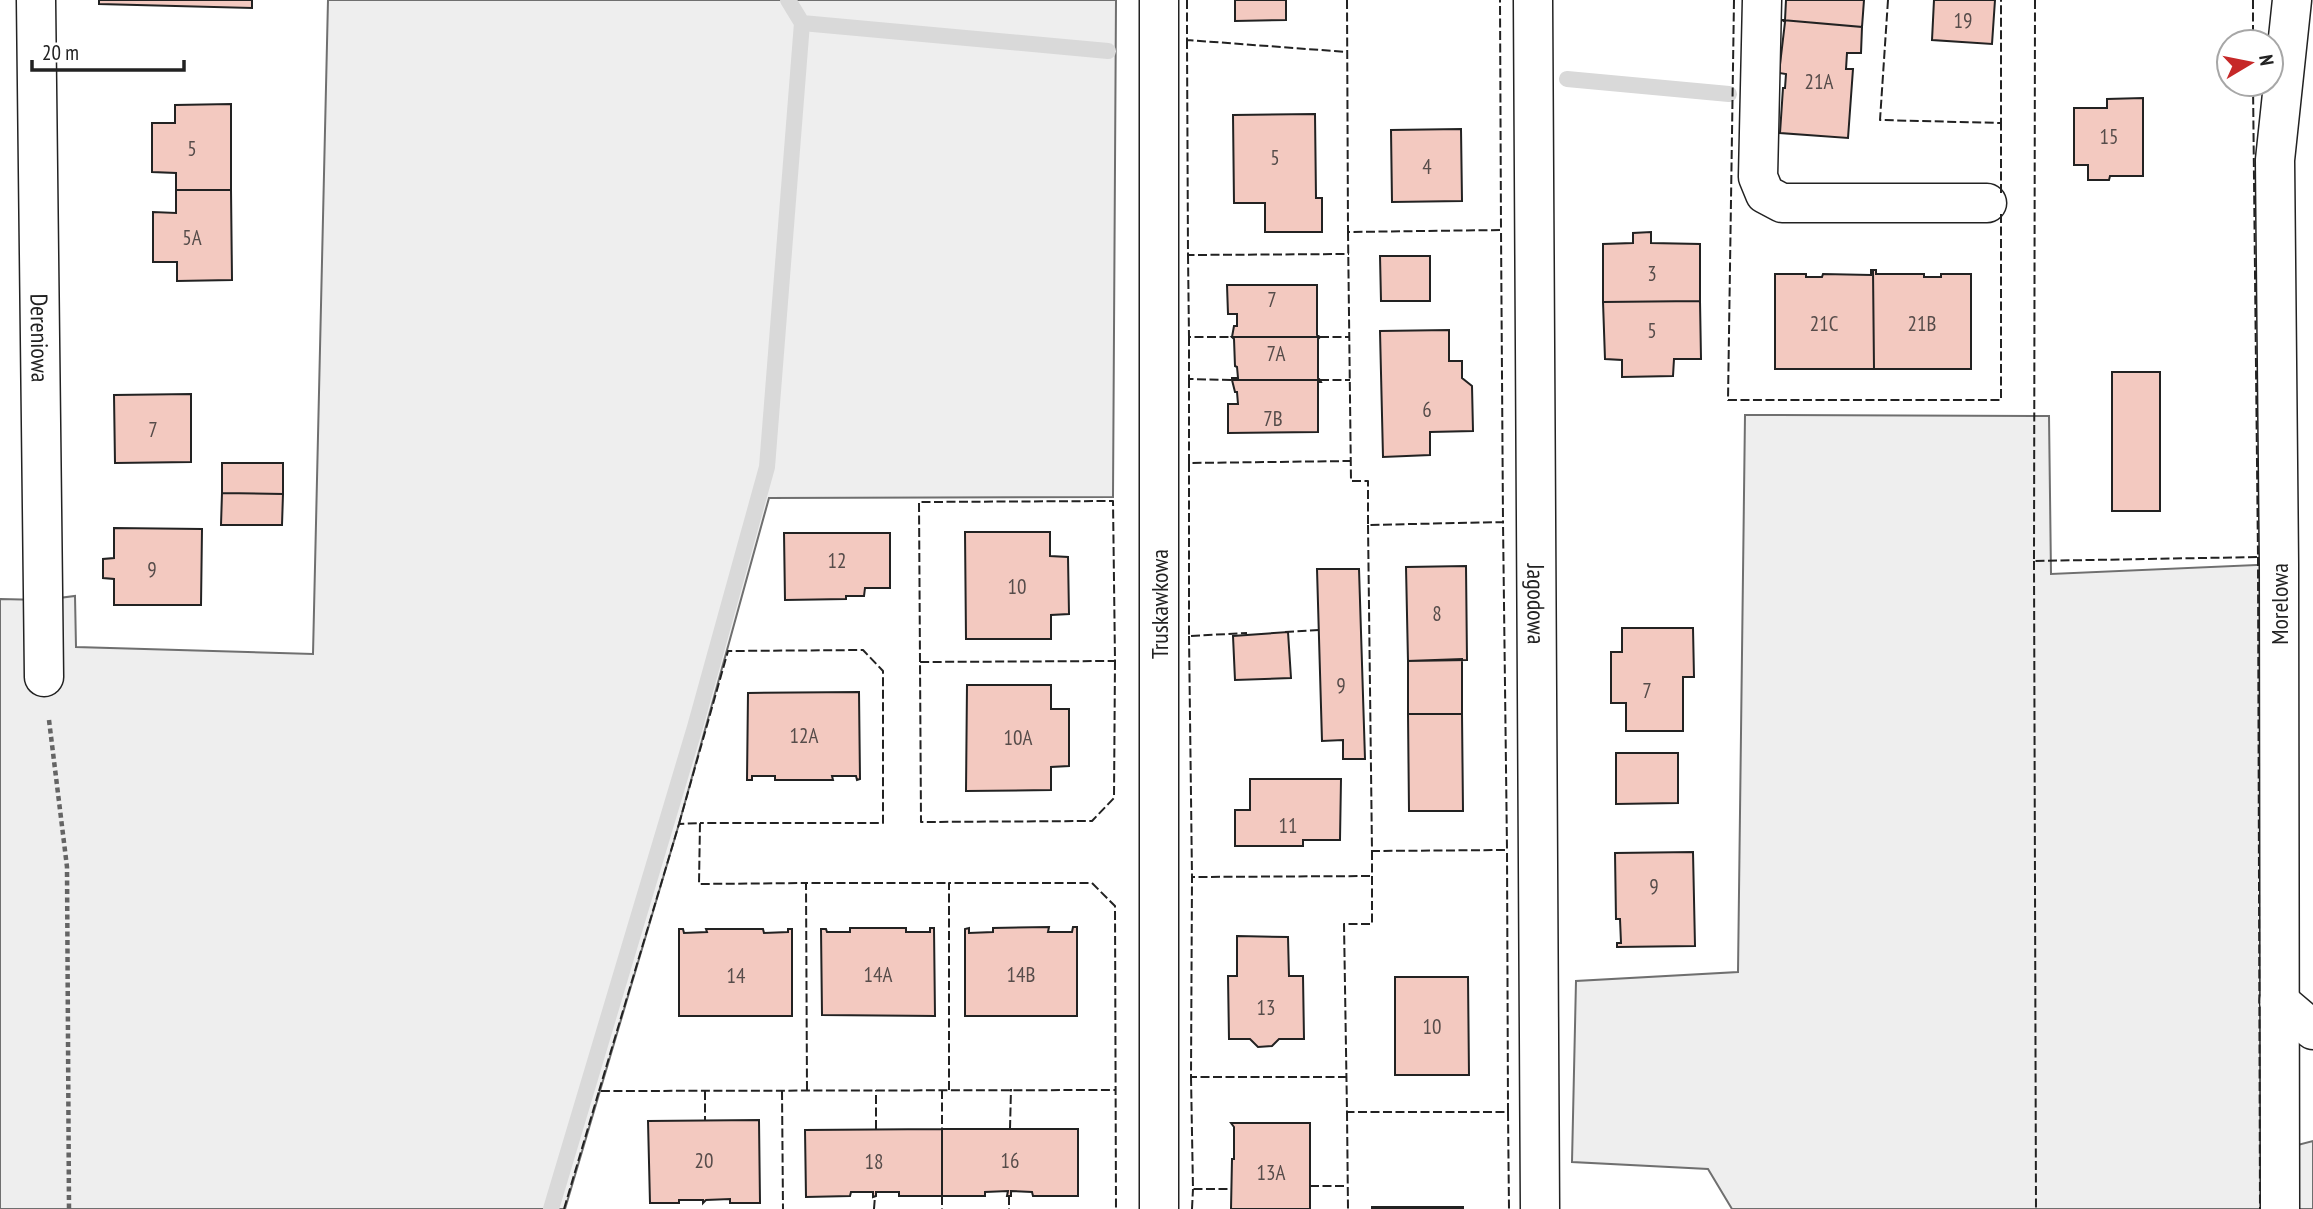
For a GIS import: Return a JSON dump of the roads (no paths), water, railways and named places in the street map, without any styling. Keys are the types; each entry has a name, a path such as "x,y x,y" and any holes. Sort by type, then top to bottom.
{"street":[{"name":"Dereniowa","path":"36,0 44,677"},
{"name":"Truskawkowa","path":"1158,1209 1159,0"},
{"name":"Jagodowa","path":"1533,0 1540,1209"},
{"path":"1762,0 1758,177 1765,194 1782,203 1987,202"},
{"name":"Morelowa","path":"2280,1209 2275,160 2292,0"},
{"path":"2280,1001 2313,1030"}],"waterway":[{"path":"551,1209 695,727 767,467 802,23 788,0"},
{"path":"802,23 1108,51"},
{"path":"1567,79 1729,94"}]}
